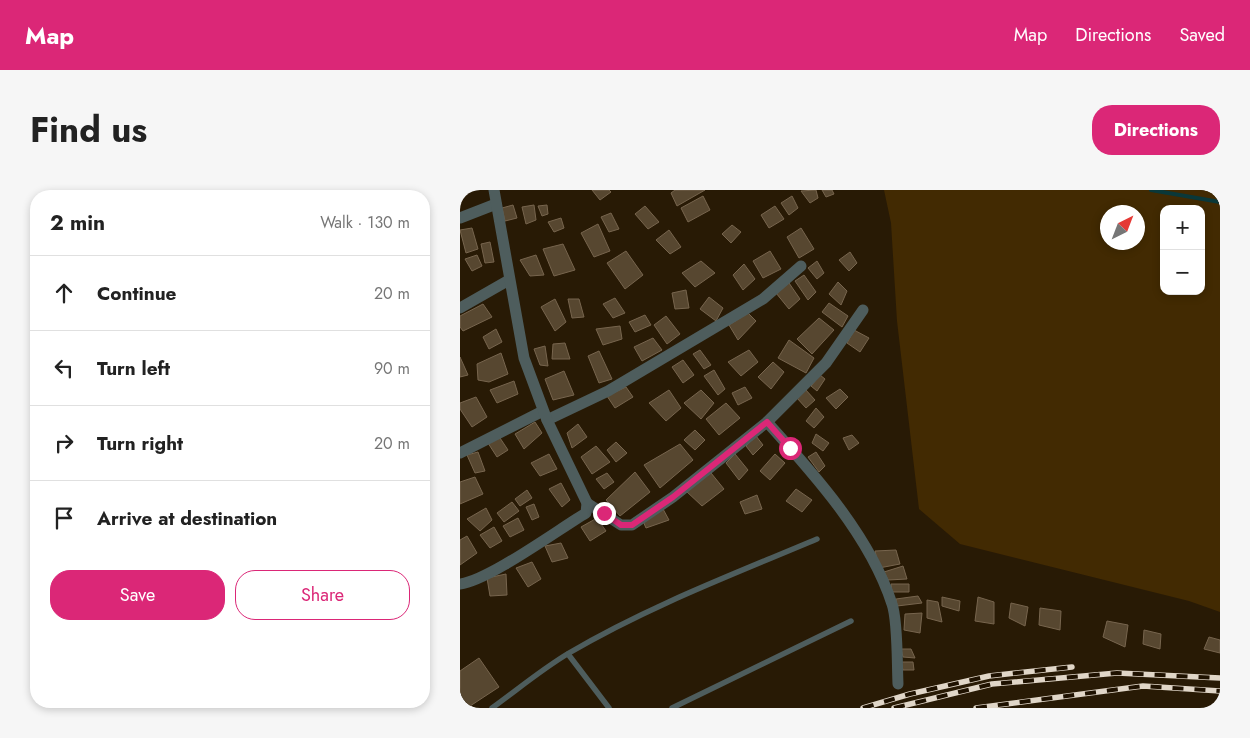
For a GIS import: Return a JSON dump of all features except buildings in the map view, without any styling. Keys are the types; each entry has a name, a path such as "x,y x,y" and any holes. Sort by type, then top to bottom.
{"street":[{"path":"460,584 467,583 502,566 586,513 586,502 545,416 524,358 494,190"},
{"path":"460,218 496,204"},
{"path":"460,453 608,391 763,299 801,266"},
{"path":"460,308 509,280"},
{"path":"586,502 621,525 632,525 673,497 767,422 826,363 863,310"},
{"path":"767,422 846,517 863,541 893,605 898,684"}],"lane":[{"path":"492,708 568,654 614,628 711,583 818,539"},
{"path":"672,708 851,621"},
{"path":"568,654 609,708"}],"shaded area":[{"path":"884,190 1220,190 1220,612 1189,601 960,544 919,509 897,321 891,223"}],"waterway":[{"path":"1151,190 1220,202"}],"railway":[{"path":"863,708 910,694 989,676 1072,667"},
{"path":"894,708 992,684 1117,673 1220,678"},
{"path":"976,708 1143,686 1220,691"}],"route":[{"path":"604,513 621,525 632,525 673,497 767,422 790,448"}]}
